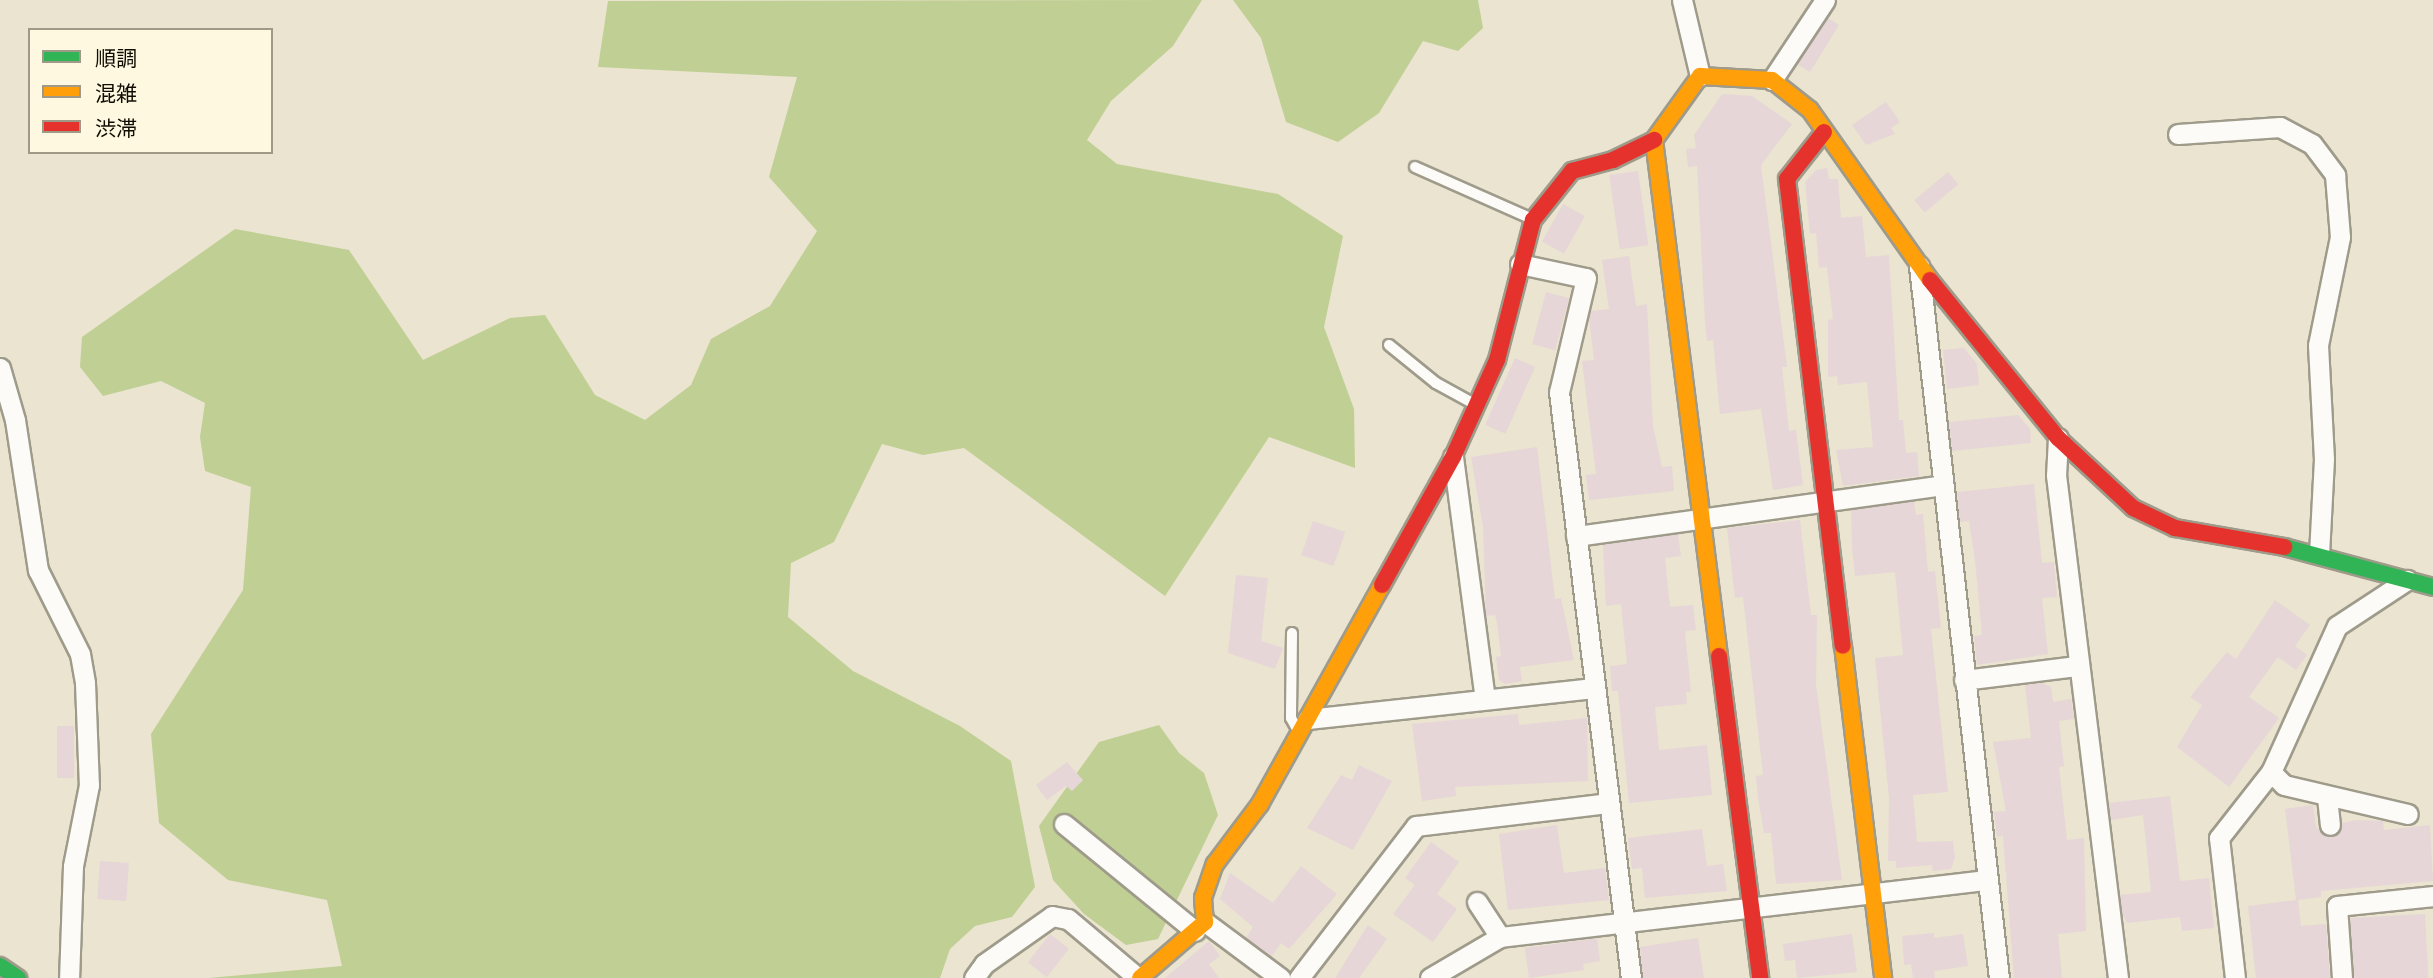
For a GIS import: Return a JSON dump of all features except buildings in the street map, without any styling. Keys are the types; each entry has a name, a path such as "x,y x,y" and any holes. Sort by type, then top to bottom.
{"street":[{"path":"1772,80 1825,0"},
{"path":"1678,3 1700,76"},
{"path":"1700,76 1772,80 1810,110 1919,267 2058,438 2133,508 2175,528 2319,553 2433,587"},
{"path":"974,978 984,964 1052,916 1068,919 1139,978 1200,926 1203,898 1215,864 1260,804 1453,457 1497,360 1533,220 1572,171 1613,160 1654,140 1700,76"},
{"path":"2178,134 2280,127 2312,144 2335,175 2340,237 2318,345 2324,459 2319,553"},
{"path":"1824,132 1787,178 1883,978"},
{"path":"1654,140 1704,518 1760,978"},
{"path":"1520,264 1586,278 1559,392 1593,688 1631,978"},
{"path":"1919,267 1999,978"},
{"path":"0,368 15,420 38,570 80,654 85,683 89,785 73,866 69,978"},
{"path":"2058,438 2056,475 2077,666 2118,978"},
{"path":"1453,457 1485,699"},
{"path":"1576,536 1942,485"},
{"path":"2235,978 2219,838 2272,772 2337,626 2407,580"},
{"path":"1964,680 2077,666"},
{"path":"1304,727 1485,699 1593,688"},
{"path":"2272,772 2284,785 2408,814"},
{"path":"2327,797 2330,825"},
{"path":"1299,978 1416,826 1609,803"},
{"path":"1063,824 1200,926 1280,978"},
{"path":"1430,978 1500,937 1625,920 1986,880"},
{"path":"2342,978 2337,906 2433,896"},
{"path":"1477,902 1500,937"},
{"path":"0,965 18,978"}],"lane":[{"path":"1415,167 1533,220"},
{"path":"1389,345 1436,383 1476,405"},
{"path":"1292,633 1291,718 1304,727"}],"green space":[{"path":"1202,0 1173,46 1111,101 1087,140 1117,164 1278,194 1343,236 1324,327 1354,409 1355,468 1269,437 1165,596 964,448 923,455 882,444 834,542 791,563 788,617 853,671 960,726 1011,761 1035,887 1012,917 975,926 950,949 940,978 209,978 342,966 327,900 228,880 159,823 151,734 243,590 251,487 205,471 200,437 205,403 161,381 103,396 80,367 82,337 235,229 349,250 423,360 510,318 545,315 595,395 645,420 691,385 711,339 770,306 817,231 769,177 797,77 598,67 608,1"},
{"path":"1233,0 1478,0 1483,28 1458,51 1423,41 1379,113 1338,142 1286,122 1261,38"},
{"path":"1159,725 1179,753 1204,773 1218,815 1158,939 1126,945 1084,914 1053,880 1039,826 1099,742"}],"traffic: fast":[{"path":"2284,547 2433,587"},
{"path":"0,966 18,978"}],"traffic: slow":[{"path":"1654,140 1700,76 1772,80 1810,110 1930,280"},
{"path":"1654,140 1719,656"},
{"path":"1140,978 1205,922 1203,898 1215,864 1260,804 1382,585"},
{"path":"1843,646 1883,978"}],"traffic: jam":[{"path":"1824,132 1787,179 1843,646"},
{"path":"1382,585 1453,457 1497,360 1533,220 1572,171 1613,160 1654,140"},
{"path":"1930,280 2058,438 2133,508 2175,528 2284,547"},
{"path":"1719,656 1760,978"}]}
